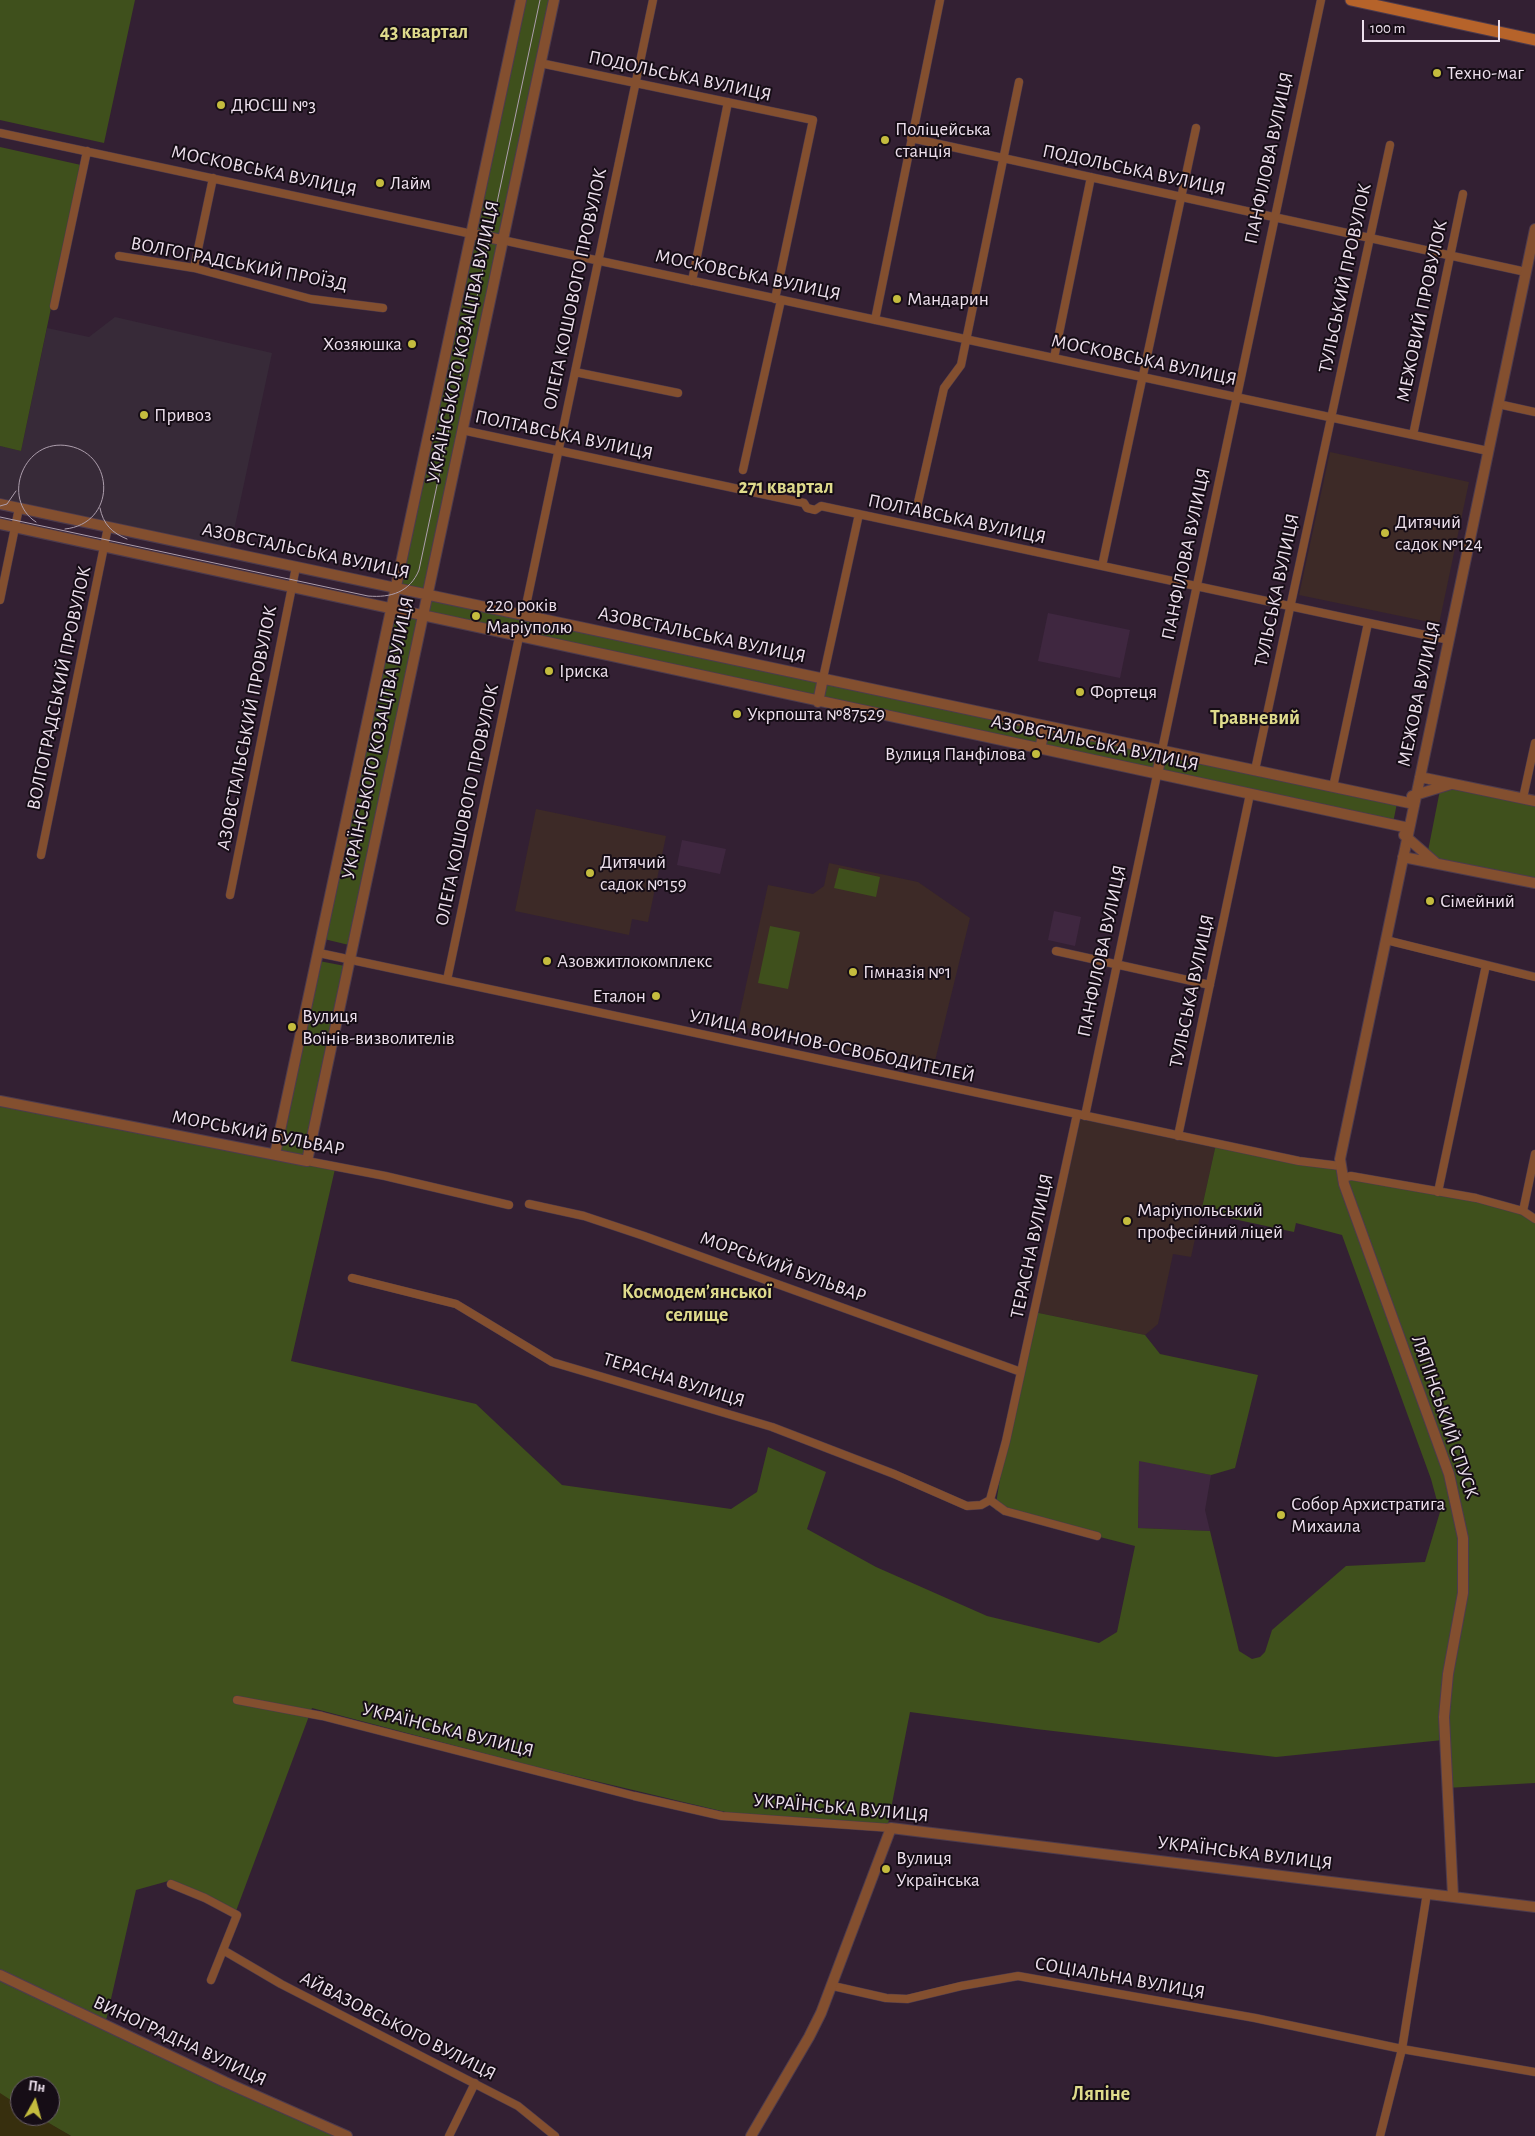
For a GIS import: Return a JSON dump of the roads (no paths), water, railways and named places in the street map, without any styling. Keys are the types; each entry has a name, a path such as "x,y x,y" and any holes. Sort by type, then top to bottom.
{"main road":[{"path":"1351,0 1535,40"}],"street":[{"name":"УКРАЇНСЬКОГО КОЗАЦТВА ВУЛИЦЯ","path":"275,1154 521,0"},
{"name":"УКРАЇНСЬКОГО КОЗАЦТВА ВУЛИЦЯ","path":"307,1160 554,0"},
{"name":"ОЛЕГА КОШОВОГО ПРОВУЛОК","path":"524,615 653,0"},
{"path":"874,320 940,0"},
{"name":"ПАНФІЛОВА ВУЛИЦЯ","path":"1081,1115 1117,965 1320,0"},
{"name":"ПОДОЛЬСЬКА ВУЛИЦЯ","path":"540,63 813,120 778,299"},
{"path":"917,507 944,388 961,365 1019,82"},
{"path":"692,281 728,102"},
{"path":"1102,566 1196,128"},
{"name":"МОСКОВСЬКА ВУЛИЦЯ","path":"0,133 1488,451"},
{"name":"ПОДОЛЬСЬКА ВУЛИЦЯ","path":"912,138 1526,272"},
{"name":"ТУЛЬСЬКИЙ ПРОВУЛОК","path":"1331,418 1390,145"},
{"path":"54,306 87,151"},
{"path":"1054,358 1091,177"},
{"path":"194,268 213,178"},
{"name":"МЕЖОВИЙ ПРОВУЛОК","path":"1413,435 1463,194"},
{"name":"МЕЖОВА ВУЛИЦЯ","path":"1340,1166 1535,229"},
{"name":"ВОЛГОГРАДСЬКИЙ ПРОЇЗД","path":"119,256 194,268 311,299 383,308"},
{"path":"742,470 778,299"},
{"path":"575,372 678,393"},
{"path":"1498,404 1535,412"},
{"name":"ТУЛЬСЬКА ВУЛИЦЯ","path":"1255,770 1331,418"},
{"name":"ПОЛТАВСЬКА ВУЛИЦЯ","path":"462,430 804,503 807,508 815,510 821,506 1449,640"},
{"name":"АЗОВСТАЛЬСЬКА ВУЛИЦЯ","path":"0,504 1397,800 1415,799"},
{"path":"0,600 19,508"},
{"path":"818,702 858,514"},
{"name":"АЗОВСТАЛЬСЬКА ВУЛИЦЯ","path":"0,524 818,702 1392,824 1408,833 1437,864"},
{"name":"ВОЛГОГРАДСЬКИЙ ПРОВУЛОК","path":"41,855 108,527"},
{"name":"АЗОВСТАЛЬСЬКИЙ ПРОВУЛОК","path":"230,895 296,567"},
{"path":"1333,786 1368,623"},
{"name":"ОЛЕГА КОШОВОГО ПРОВУЛОК","path":"447,980 519,637"},
{"path":"1040,749 1045,726"},
{"path":"1524,798 1535,743"},
{"path":"1420,777 1535,801"},
{"path":"1415,799 1452,784"},
{"name":"ТУЛЬСЬКА ВУЛИЦЯ","path":"1178,1136 1250,794"},
{"path":"1403,857 1535,883"},
{"path":"1386,940 1535,977"},
{"path":"1056,952 1210,985"},
{"name":"УЛИЦА ВОИНОВ-ОСВОБОДИТЕЛЕЙ","path":"318,953 1178,1136 1299,1161 1340,1166"},
{"path":"1438,1192 1486,965"},
{"name":"МОРСЬКИЙ БУЛЬВАР","path":"0,1101 307,1160 509,1204"},
{"name":"ТЕРАСНА ВУЛИЦЯ","path":"352,1278 460,1306 552,1362 772,1427 894,1474 959,1503 975,1506 990,1500 1022,1372 1081,1115"},
{"path":"1523,1211 1535,1154"},
{"name":"ЛЯПІНСЬКИЙ СПУСК","path":"1340,1166 1342,1178 1449,1474 1463,1538 1464,1593 1448,1674 1444,1717 1453,1896"},
{"path":"1342,1178 1351,1176 1476,1198 1523,1211 1535,1218"},
{"name":"МОРСЬКИЙ БУЛЬВАР","path":"530,1204 584,1216 644,1236 1022,1372"},
{"path":"990,1500 1005,1511 1097,1536"},
{"name":"УКРАЇНСЬКА ВУЛИЦЯ","path":"237,1700 322,1716 614,1791 722,1816 891,1828 1535,1907"},
{"path":"751,2136 809,2037 833,1986 891,1828"},
{"path":"171,1884 206,1898 237,1915 211,1980"},
{"path":"1380,2136 1402,2049 1427,1893"},
{"name":"АЙВАЗОВСЬКОГО ВУЛИЦЯ","path":"223,1950 281,1984 518,2106 555,2136"},
{"name":"ВИНОГРАДНА ВУЛИЦЯ","path":"0,1975 347,2136"},
{"name":"СОЦІАЛЬНА ВУЛИЦЯ","path":"833,1986 886,1998 907,1999 961,1986 1018,1976 1255,2018 1402,2049 1535,2072"},
{"path":"449,2136 475,2083"}],"tram line":[{"path":"0,517 368,596 392,594 399,592 410,584 419,570 540,0"},
{"path":"36,522 25,512 20,499 19,485 22,472 29,460 40,451 53,446 69,446 84,452 95,462 102,475 104,489 101,503 94,515 82,524 65,529"},
{"path":"0,506 7,504 16,491"},
{"path":"100,508 103,519 109,527 127,539"}],"place":[{"name":"Техно-маг","path":"1437,73"},
{"name":"ДЮСШ №3","path":"221,105"},
{"name":"Поліцейська станція","path":"885,140"},
{"name":"Лайм","path":"380,183"},
{"name":"Мандарин","path":"897,299"},
{"name":"Хозяюшка","path":"412,344"},
{"name":"Привоз","path":"144,415"},
{"name":"Дитячий садок №124","path":"1385,533"},
{"name":"220 років Маріуполю","path":"476,616"},
{"name":"Іриска","path":"549,671"},
{"name":"Фортеця","path":"1080,692"},
{"name":"Укрпошта №87529","path":"737,714"},
{"name":"Вулиця Панфілова","path":"1036,754"},
{"name":"Дитячий садок №159","path":"590,873"},
{"name":"Сімейний","path":"1430,901"},
{"name":"Азовжитлокомплекс","path":"547,961"},
{"name":"Гімназія №1","path":"853,972"},
{"name":"Еталон","path":"656,996"},
{"name":"Вулиця Воїнів-визволителів","path":"292,1027"},
{"name":"Маріупольський професійний ліцей","path":"1127,1221"},
{"name":"Собор Архистратига Михаила","path":"1281,1515"},
{"name":"Вулиця Українська","path":"886,1869"}],"district":[{"name":"43 квартал","path":"424,32"},
{"name":"271 квартал","path":"786,487"},
{"name":"Травневий","path":"1255,718"},
{"name":"Космодем’янської селище","path":"697,1304"},
{"name":"Ляпіне","path":"1101,2094"}]}
